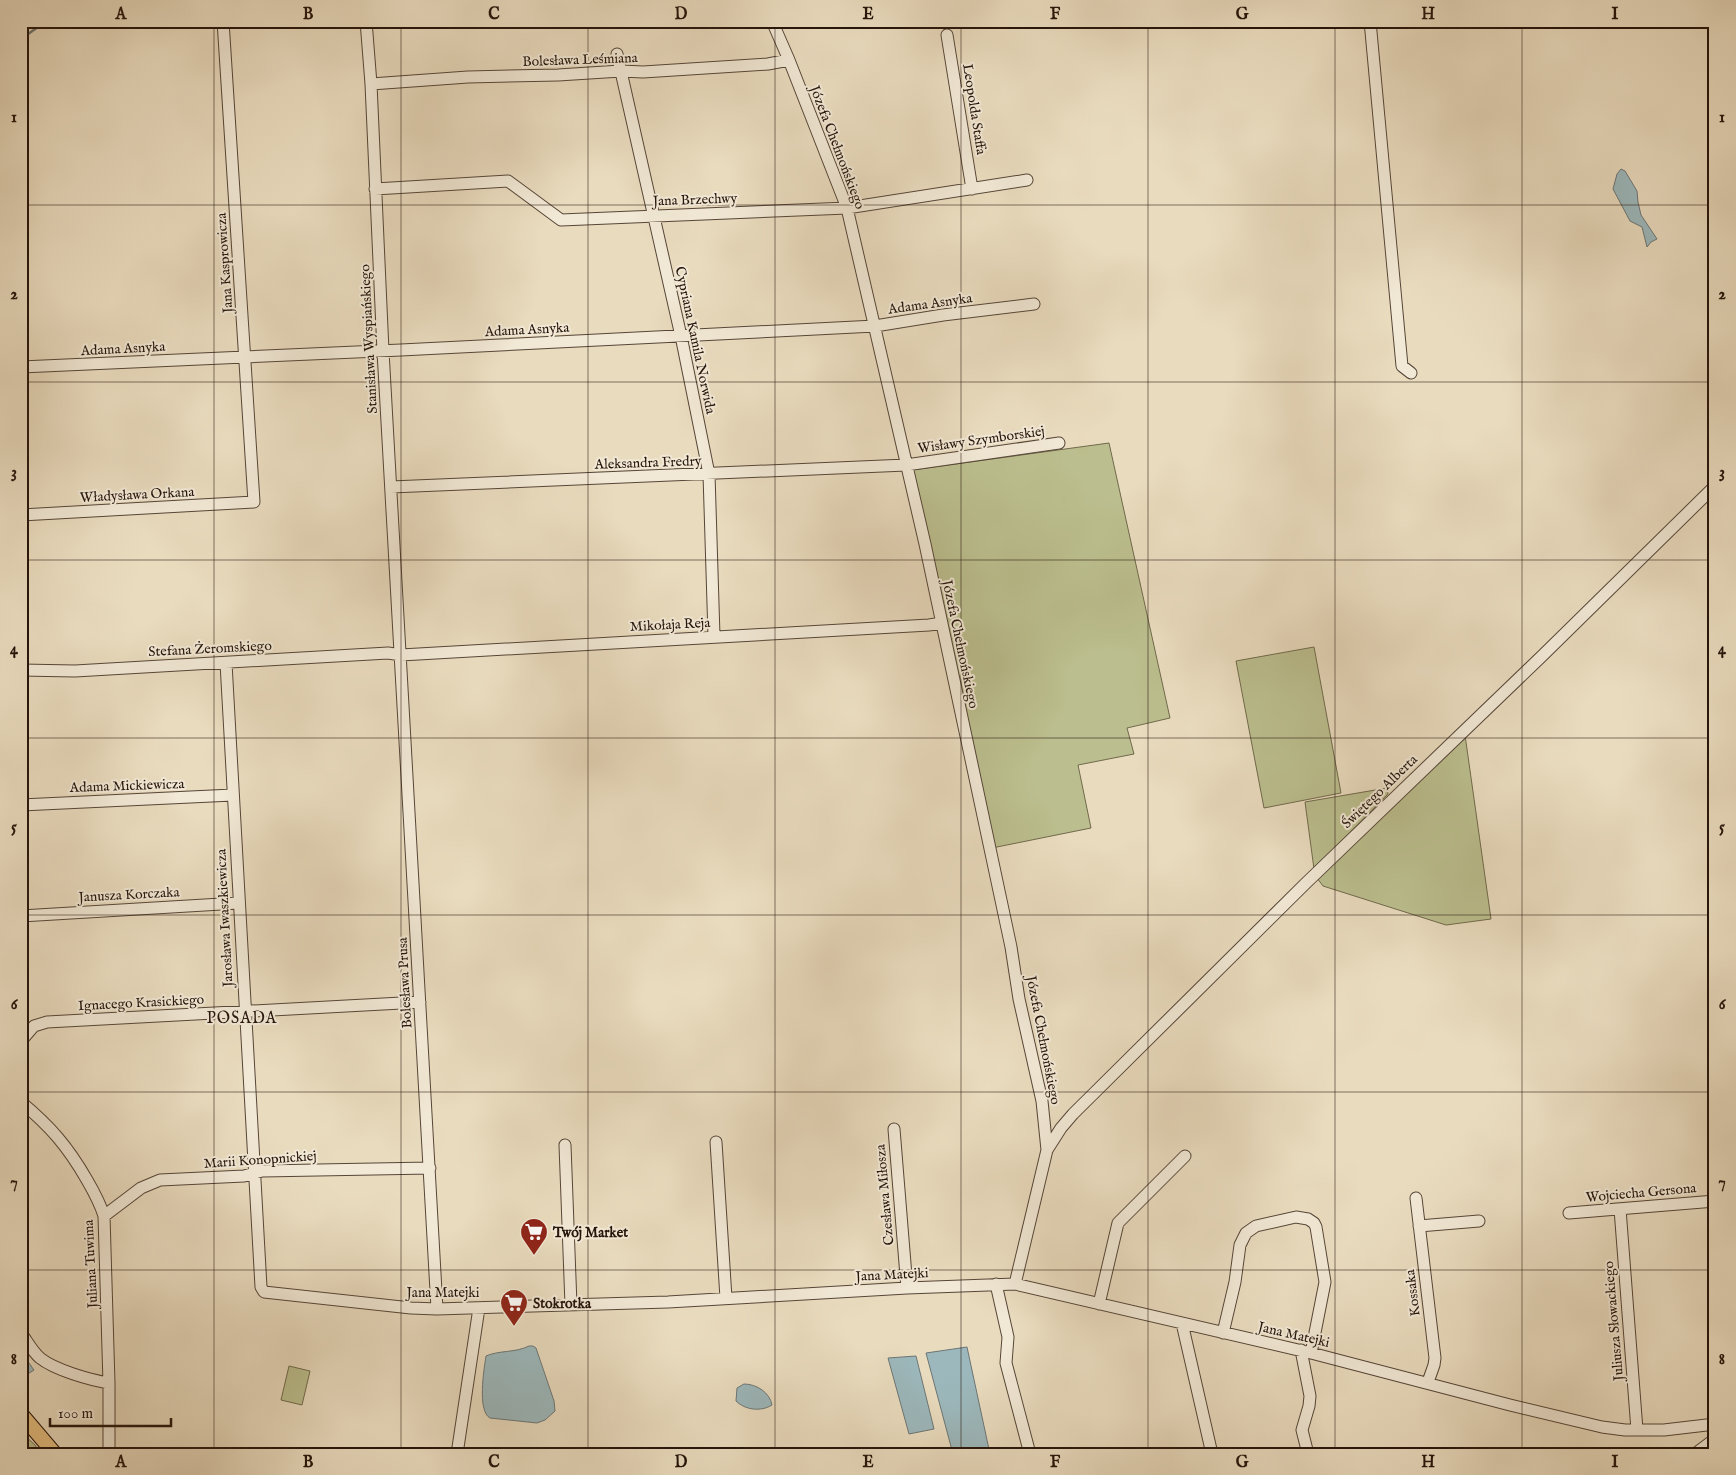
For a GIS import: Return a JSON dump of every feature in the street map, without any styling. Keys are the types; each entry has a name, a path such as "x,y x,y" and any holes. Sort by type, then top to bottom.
{"main road":[{"path":"21,1414 55,1454"}],"street":[{"name":"Jana Kasprowicza","path":"223,21 254,502"},
{"name":"Stanisława Wyspiańskiego","path":"366,21 371,84 383,351 401,655"},
{"name":"Józefa Chełmońskiego","path":"772,21 847,208 942,623 1011,947 1044,1114 1047,1150 1015,1284"},
{"path":"1370,21 1402,366 1411,373"},
{"name":"Leopolda Staffa","path":"947,35 972,189"},
{"name":"Cypriana Kamila Norwida","path":"617,54 681,336 709,474 714,636"},
{"name":"Bolesława Leśmiana","path":"371,84 468,77 558,75 621,71 643,72 768,64 789,60"},
{"name":"Jana Brzechwy","path":"375,189 508,181 561,220 847,208 1027,180"},
{"name":"Adama Asnyka","path":"21,368 874,326 1034,304"},
{"name":"Wisławy Szymborskiej","path":"906,464 1059,443"},
{"name":"Aleksandra Fredry","path":"392,487 906,464"},
{"name":"Świętego Alberta","path":"1047,1150 1067,1121 1306,882 1549,649 1715,486"},
{"name":"Władysława Orkana","path":"21,515 254,502"},
{"name":"Mikołaja Reja","path":"401,655 942,623"},
{"name":"Stefana Żeromskiego","path":"21,670 75,671 388,653 401,655"},
{"name":"Bolesława Prusa","path":"401,655 437,1309"},
{"name":"Jarosława Iwaszkiewicza","path":"226,663 253,1173 260,1287 262,1291"},
{"name":"Adama Mickiewicza","path":"21,805 233,796"},
{"name":"Janusza Korczaka","path":"21,916 238,903"},
{"name":"Ignacego Krasickiego","path":"21,1041 34,1026 46,1022 420,1002"},
{"name":"Juliana Tuwima","path":"21,1102 61,1140 97,1198 104,1216 109,1454"},
{"path":"1044,1114 1054,1122 1061,1123 1067,1121"},
{"name":"Czesława Miłosza","path":"894,1129 907,1288"},
{"path":"716,1142 726,1298"},
{"path":"564,1145 571,1305"},
{"path":"1099,1304 1118,1223 1185,1156"},
{"name":"Marii Konopnickiej","path":"104,1216 141,1188 160,1180 244,1176 262,1171 430,1168"},
{"name":"Kossaka","path":"1416,1198 1435,1358 1428,1382"},
{"name":"Wojciecha Gersona","path":"1569,1213 1715,1201"},
{"name":"Juliusza Słowackiego","path":"1620,1209 1637,1430"},
{"path":"1223,1333 1236,1282 1240,1245 1246,1233 1256,1226 1296,1217 1313,1221 1316,1227 1325,1282 1306,1352 1310,1400 1302,1430 1308,1454"},
{"path":"1419,1226 1479,1221"},
{"path":"996,1284 1008,1337 1006,1363 1030,1454"},
{"name":"Jana Matejki","path":"262,1291 268,1294 437,1309 571,1305 1015,1284 1306,1352 1428,1382 1510,1405 1602,1426 1637,1430"},
{"path":"457,1454 478,1308"},
{"path":"1182,1323 1212,1454"},
{"path":"21,1333 37,1354 48,1363 90,1379 109,1383"},
{"path":"1637,1430 1664,1430 1715,1424"},
{"path":"1695,1454 1715,1440"}],"green space":[{"path":"1109,443 1170,718 1127,728 1134,754 1078,765 1091,828 992,848 912,470"},
{"path":"1314,647 1341,793 1264,808 1236,661"},
{"path":"1465,735 1491,919 1446,925 1323,886 1317,878"},
{"path":"1387,788 1388,794 1314,869 1305,802"},
{"path":"289,1366 310,1371 302,1405 281,1400"},
{"path":"21,1432 35,1445 40,1454 21,1454"}],"water":[{"path":"1621,169 1625,171 1637,191 1641,215 1657,239 1647,247 1642,227 1630,221 1613,189 1617,174"},
{"path":"529,1346 536,1348 554,1401 555,1411 545,1420 537,1423 490,1418 486,1414 482,1399 486,1356"},
{"path":"967,1347 990,1454 953,1454 926,1353"},
{"path":"21,1352 34,1370 23,1377 21,1374"},
{"path":"916,1356 934,1429 909,1434 888,1358"},
{"path":"744,1384 754,1386 766,1393 772,1405 763,1409 753,1409 736,1401 737,1388"}],"waterway":[{"path":"42,25 47,21"},
{"path":"21,39 38,27"}],"place":[{"name":"Twój Market","path":"534,1256"},
{"name":"Stokrotka","path":"514,1327"}],"district":[{"name":"POSADA","path":"242,1017"}]}
